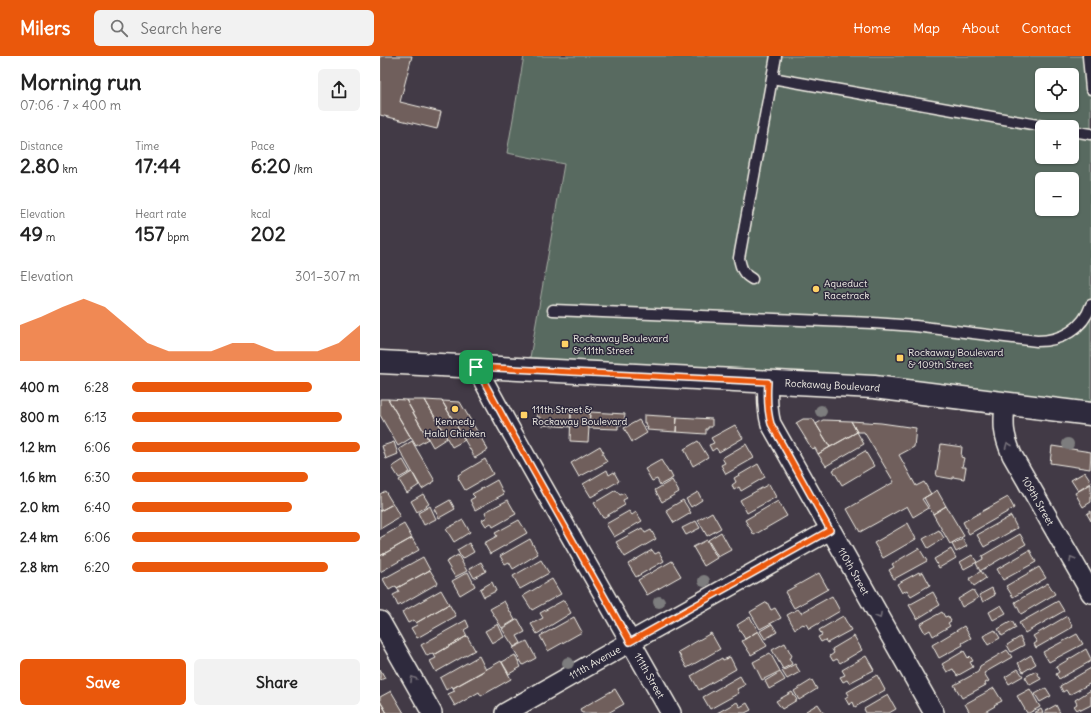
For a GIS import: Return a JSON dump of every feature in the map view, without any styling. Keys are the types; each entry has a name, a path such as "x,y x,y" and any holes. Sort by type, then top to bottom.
{"main road":[{"name":"Rockaway Boulevard","path":"380,362 886,388 1091,414"}],"street":[{"name":"111th Street","path":"476,367 671,713"},
{"name":"110th Street","path":"768,382 767,405 771,424 934,713"},
{"name":"109th Street","path":"1005,403 1004,435 1012,455 1091,593"},
{"name":"111th Avenue","path":"505,713 830,530"},
{"path":"380,621 432,713"}],"lane":[{"path":"752,279 743,272 740,266 739,258 776,56"},
{"path":"1088,56 1091,89"},
{"path":"772,78 1035,124"},
{"path":"1079,132 1091,134"},
{"path":"553,310 873,323 915,326 1037,341 1048,341 1056,339 1072,330 1082,322 1091,305"}],"green space":[{"name":"Aqueduct Racetrack","path":"524,56 1091,56 1091,414 528,369 564,164 507,153"}],"building":[{"path":"380,56 412,56 400,102 441,112 437,129 380,115"},
{"path":"380,399 388,399 411,438 398,446 380,415"},
{"path":"388,399 406,400 428,439 416,446"},
{"path":"406,400 425,400 447,438 433,447"},
{"path":"425,400 442,401 465,440 452,447"},
{"path":"442,401 460,402 488,450 475,458"},
{"path":"538,409 571,411 571,427 542,425 540,417 537,417"},
{"path":"571,411 590,412 588,442 570,441"},
{"path":"590,412 625,414 624,422 621,422 621,425 618,425 618,429 589,428"},
{"path":"644,415 677,417 676,432 647,430 648,427 645,427 646,423 644,423"},
{"path":"677,417 712,419 712,427 708,427 708,429 706,429 706,434 676,432"},
{"path":"803,419 813,419 830,447 818,454 815,448 812,449 796,423"},
{"path":"639,420 647,433 632,442 624,428"},
{"path":"823,420 851,421 857,432 830,447 816,424"},
{"path":"851,421 881,423 916,428 914,447 899,455 916,486 924,482 931,494 922,499 928,508 913,517 907,506 860,532 847,509 894,482 864,432 857,432"},
{"path":"735,425 743,438 719,452 716,448 712,451 709,445 714,443 711,438"},
{"path":"857,432 864,444 826,466 818,454"},
{"path":"412,441 435,481 422,489 399,449"},
{"path":"698,441 708,457 693,466 684,449"},
{"path":"394,442 398,454 386,459 382,446"},
{"path":"746,444 754,458 726,474 721,465 725,463 722,458"},
{"path":"941,444 962,447 961,457 964,458 962,467 966,467 964,479 936,476"},
{"path":"600,446 607,462 579,477 571,463"},
{"path":"1052,446 1091,452 1090,469 1050,463"},
{"path":"865,451 874,466 842,485 833,470"},
{"path":"485,459 493,474 465,490 458,478 458,475"},
{"path":"403,460 410,472 399,478 392,467"},
{"path":"661,460 673,478 660,485 657,479 652,481 645,469"},
{"path":"758,464 765,477 741,491 739,487 734,490 732,485 736,482 734,478"},
{"path":"607,470 609,475 614,472 619,481 591,497 583,484"},
{"path":"412,472 419,485 407,493 399,480"},
{"path":"1085,472 1091,483 1078,491 1071,480"},
{"path":"497,480 504,494 475,510 470,500 475,497 472,494"},
{"path":"672,480 679,492 662,502 655,490"},
{"path":"769,484 776,497 747,513 740,500"},
{"path":"1091,484 1091,502 1083,507 1075,493"},
{"path":"616,490 620,495 624,493 627,498 623,500 625,505 603,518 594,503"},
{"path":"937,490 946,506 933,514 924,498"},
{"path":"385,491 393,504 380,511 380,494"},
{"path":"698,492 702,500 691,507 686,499"},
{"path":"423,494 429,504 417,512 411,501"},
{"path":"1008,497 1014,508 969,534 963,522"},
{"path":"450,500 455,509 439,518 434,509"},
{"path":"508,500 516,514 493,527 491,523 486,526 482,520 487,517 485,512"},
{"path":"683,500 691,513 674,523 666,510"},
{"path":"778,501 787,516 754,535 745,520"},
{"path":"393,504 400,517 380,529 380,511"},
{"path":"430,506 436,519 424,525 418,513"},
{"path":"946,506 964,536 950,544 933,514"},
{"path":"629,511 632,515 636,512 642,521 614,537 606,524"},
{"path":"1091,511 1091,521 1087,514"},
{"path":"712,512 721,528 707,536 698,520"},
{"path":"1011,516 1017,528 984,547 977,535"},
{"path":"463,520 470,532 454,542 446,529"},
{"path":"519,520 527,533 490,554 484,543 497,536 495,533"},
{"path":"696,521 700,528 686,535 682,528"},
{"path":"908,523 916,539 883,558 874,543"},
{"path":"404,524 412,538 380,556 380,538"},
{"path":"642,528 645,533 651,530 656,539 625,557 616,542"},
{"path":"939,530 944,538 928,548 923,539"},
{"path":"721,532 731,550 718,557 708,540"},
{"path":"1020,534 1026,544 980,571 976,563 983,559 982,556"},
{"path":"412,538 419,550 380,572 380,556"},
{"path":"530,539 538,554 513,569 509,562 505,564 500,556"},
{"path":"963,539 967,546 956,552 952,544"},
{"path":"707,540 717,558 704,566 693,547"},
{"path":"469,543 474,552 462,559 457,550"},
{"path":"919,548 927,561 894,579 889,570 894,567 892,564"},
{"path":"951,549 956,558 939,568 934,559"},
{"path":"652,550 655,554 659,552 664,561 636,577 628,564"},
{"path":"1030,550 1036,562 1003,580 997,569"},
{"path":"458,555 467,571 455,577 446,562"},
{"path":"972,555 977,562 964,569 960,562"},
{"path":"423,557 430,570 397,588 396,586 389,590 383,579"},
{"path":"541,560 549,573 520,589 513,576"},
{"path":"672,561 681,576 647,595 638,580"},
{"path":"481,562 486,571 474,578 469,569"},
{"path":"1039,567 1046,578 1013,597 1006,586"},
{"path":"430,570 438,583 398,606 393,595 399,592 397,588"},
{"path":"981,571 986,578 974,586 969,579"},
{"path":"468,572 475,586 460,595 452,581"},
{"path":"919,572 920,574 923,572 930,585 911,596 907,590 902,593 897,584"},
{"path":"819,573 828,589 794,608 785,592"},
{"path":"552,579 561,594 532,610 523,596"},
{"path":"492,582 496,591 484,597 480,589"},
{"path":"1048,583 1055,594 1021,614 1015,602"},
{"path":"992,588 995,595 983,602 979,595"},
{"path":"441,590 449,604 416,623 414,620 408,623 402,612"},
{"path":"973,590 978,598 962,607 958,599"},
{"path":"933,592 940,605 917,619 909,605"},
{"path":"832,596 840,611 809,629 806,624 803,624 795,629 787,615 798,609 801,613"},
{"path":"564,600 571,613 537,634 531,624 543,618 540,613"},
{"path":"504,601 515,620 502,628 490,609"},
{"path":"1058,601 1064,611 1025,633 1019,623"},
{"path":"767,602 771,610 775,608 781,618 760,629 750,612"},
{"path":"449,604 456,616 417,638 411,628 417,625 416,623"},
{"path":"1001,605 1006,613 993,620 989,612"},
{"path":"942,612 945,617 948,616 951,621 948,623 950,626 933,636 930,630 925,633 920,624"},
{"path":"843,616 851,630 827,643 825,640 821,642 818,637 822,635 819,630"},
{"path":"1067,616 1073,627 1036,648 1034,644 1037,642 1033,636"},
{"path":"574,617 582,632 548,651 540,636"},
{"path":"750,617 758,631 745,639 737,625"},
{"path":"518,619 525,632 517,636 521,643 514,647 502,629"},
{"path":"466,620 469,627 464,630 467,636 434,655 433,653 427,656 421,645"},
{"path":"1012,621 1016,628 1002,636 998,629"},
{"path":"498,624 504,637 492,643 485,631"},
{"path":"772,624 777,632 765,639 760,631"},
{"path":"964,626 971,638 962,643 963,645 939,658 932,645"},
{"path":"995,630 1000,638 988,645 983,636"},
{"path":"758,631 767,646 751,655 742,641"},
{"path":"711,633 720,649 687,668 678,652"},
{"path":"1077,634 1083,644 1049,662 1043,652"},
{"path":"467,636 475,650 436,672 430,661 436,658 434,655"},
{"path":"854,636 862,650 840,663 837,659 833,661 830,656 834,653 832,649"},
{"path":"1020,637 1024,645 1011,652 1007,645"},
{"path":"527,641 536,658 523,665 513,648"},
{"path":"785,643 792,656 789,658 792,664 783,669 772,650"},
{"path":"1086,649 1091,661 1059,679 1056,674 1059,672 1056,667"},
{"path":"1007,650 1012,657 984,673 989,681 985,683 986,685 962,698 954,685 978,672 980,666"},
{"path":"964,651 968,658 970,656 973,661 970,662 973,667 957,676 953,669 947,672 942,664"},
{"path":"770,653 780,671 762,680 753,662"},
{"path":"515,655 521,667 509,674 502,662"},
{"path":"1031,655 1036,664 1023,672 1018,663"},
{"path":"479,656 486,670 453,688 452,686 446,690 440,678"},
{"path":"866,656 874,670 849,683 847,680 843,682 840,677 845,675 842,670"},
{"path":"730,657 736,669 699,690 691,676 722,658 723,660"},
{"path":"501,661 511,679 481,696 479,692 455,706 448,694 455,691 453,688"},
{"path":"795,664 800,672 787,679 782,671"},
{"path":"1091,668 1091,683 1069,695 1066,690 1063,692 1060,686"},
{"path":"380,669 385,678 380,680"},
{"path":"1018,669 1023,676 1009,684 1005,677"},
{"path":"1036,671 1041,679 1030,685 1025,677"},
{"path":"780,672 785,680 769,689 765,681"},
{"path":"877,675 885,690 855,707 853,702 849,705 845,698 849,695 847,692"},
{"path":"740,676 745,685 737,689 739,693 710,709 703,697"},
{"path":"812,680 817,689 799,700 794,691"},
{"path":"994,688 1002,701 983,713 970,713 965,704"},
{"path":"1046,688 1051,696 1040,702 1035,694"},
{"path":"615,689 624,704 608,713 582,713 580,709"},
{"path":"1030,689 1040,707 1027,713 1017,696"},
{"path":"1091,690 1091,705 1081,710 1080,708 1077,710 1074,706 1077,704 1075,700"},
{"path":"391,691 404,713 387,713 380,701 380,697"},
{"path":"792,692 797,700 782,709 776,701"},
{"path":"888,695 896,709 889,713 866,713 864,709"},
{"path":"380,701 387,713 380,713"},
{"path":"737,702 740,707 747,703 751,710 745,713 717,713"},
{"path":"818,704 824,713 807,713 806,711"},
{"path":"1056,705 1060,713 1046,713 1045,711"},
{"path":"1041,709 1043,713 1034,713"}],"place":[{"name":"Aqueduct Racetrack","path":"816,289"},
{"name":"Rockaway Boulevard & 111th Street","path":"565,344"},
{"name":"Rockaway Boulevard & 109th Street","path":"900,358"},
{"name":"Kennedy Halal Chicken","path":"455,409"},
{"name":"111th Street & Rockaway Boulevard","path":"524,415"}],"route":[{"path":"476,367 768,382 767,405 771,424 830,530 630,642 493,400 476,367"}]}
